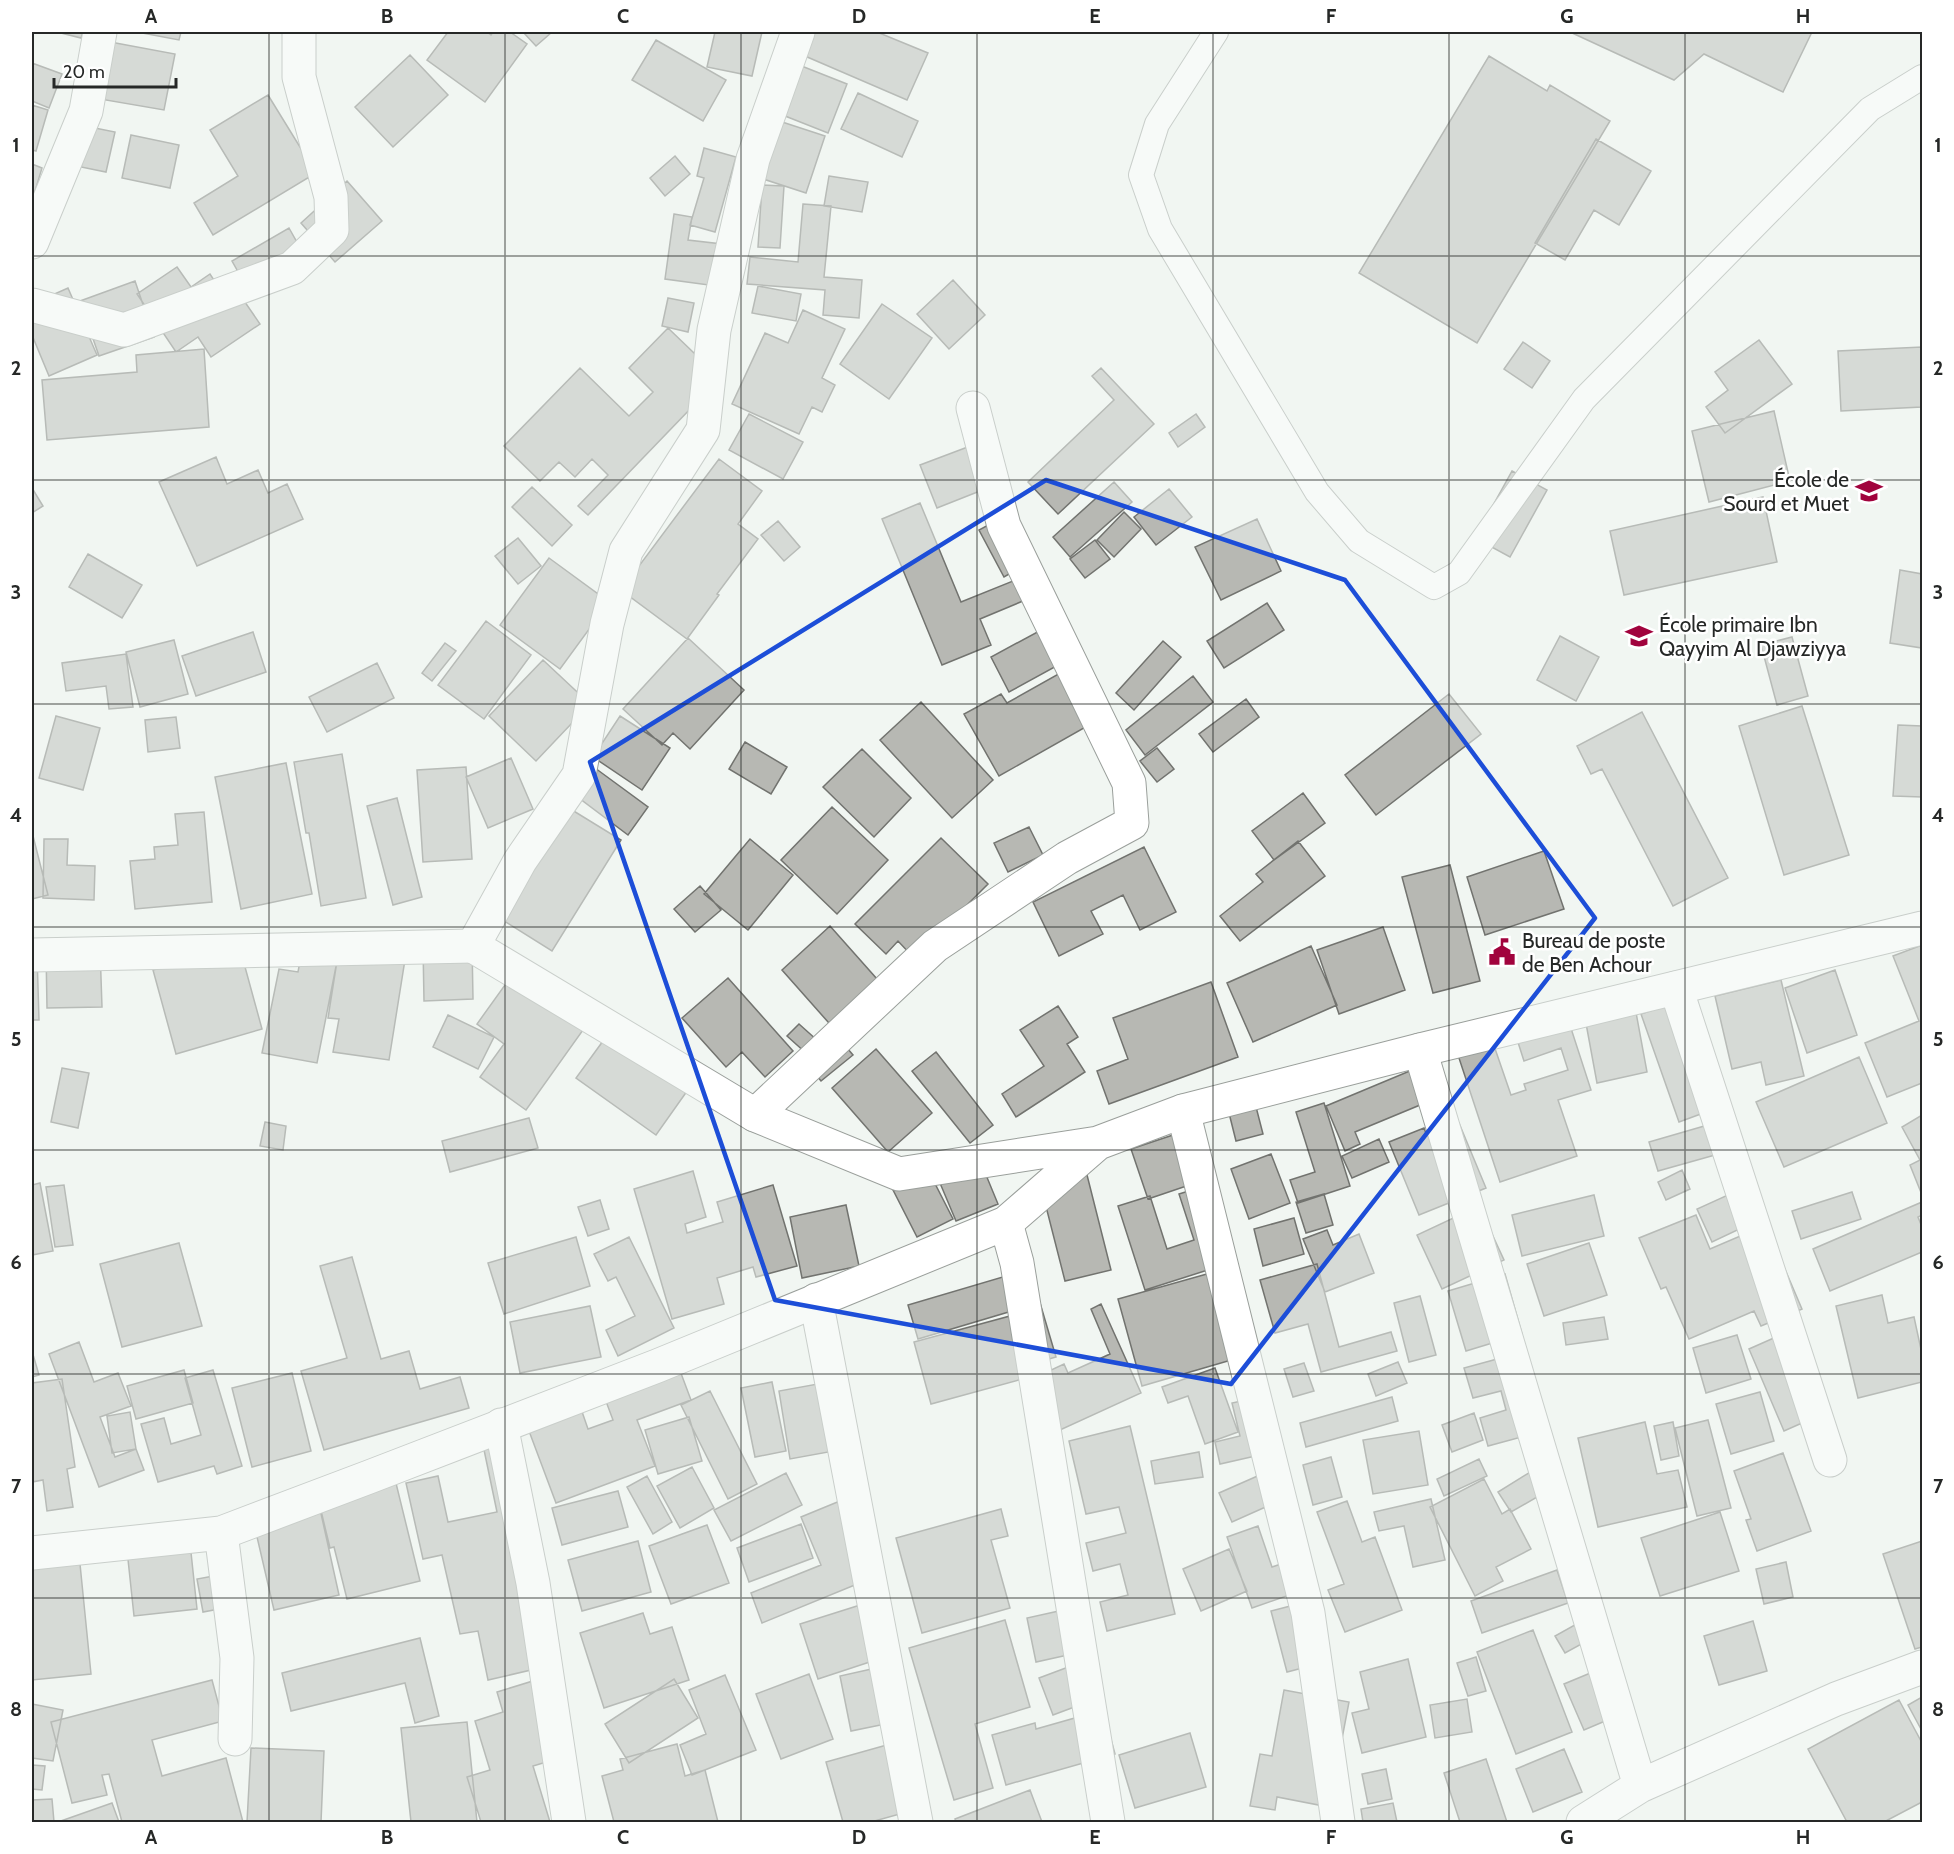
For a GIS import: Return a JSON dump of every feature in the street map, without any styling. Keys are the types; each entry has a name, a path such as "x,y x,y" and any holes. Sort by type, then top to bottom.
{"street":[{"path":"32,242 86,111 100,32"},
{"path":"32,305 124,330 292,268 332,230 331,197 299,77 299,32"},
{"path":"473,946 520,861 579,776 608,624 626,551 703,430 714,330 753,159 798,32"},
{"path":"755,1115 935,946 1067,858 1132,823 1129,783 1004,526 973,408"},
{"path":"32,956 473,946 755,1115 899,1174 1098,1143 1183,1111 1420,1050 1923,928"},
{"path":"1676,988 1830,1460"},
{"path":"1420,1050 1640,1786"},
{"path":"1183,1111 1308,1613 1338,1822"},
{"path":"32,1553 221,1533 657,1366 1006,1223 1098,1143"},
{"path":"1006,1223 1017,1263 1108,1822"},
{"path":"816,1300 916,1822"},
{"path":"501,1425 533,1583 569,1822"},
{"path":"221,1533 237,1658 235,1739"},
{"path":"1583,1822 1640,1786 1836,1700 1923,1667"}],"lane":[{"path":"1216,32 1157,124 1141,175 1160,229 1317,492 1359,541 1434,587 1459,573 1584,399 1870,109 1923,76"}],"highlighted area":[{"path":"1046,480 1345,580 1595,918 1231,1384 775,1300 590,762"}],"building":[{"path":"57,32 83,32 81,38"},
{"path":"137,32 181,32 179,40"},
{"path":"448,32 487,32 491,35 493,32 510,32 527,44 485,102 427,60"},
{"path":"523,32 552,32 536,46"},
{"path":"715,32 762,32 752,76 707,67"},
{"path":"798,32 877,32 928,53 907,100 791,50"},
{"path":"1570,32 1812,32 1783,92 1704,54 1674,80"},
{"path":"656,40 726,80 703,121 632,80"},
{"path":"105,41 175,54 164,110 94,98"},
{"path":"410,55 448,95 393,147 355,107"},
{"path":"1489,56 1547,91 1550,85 1610,121 1477,343 1359,273"},
{"path":"32,63 62,74 49,108 32,101"},
{"path":"799,65 847,84 828,133 780,114"},
{"path":"858,93 918,121 902,157 841,129"},
{"path":"268,95 316,173 213,235 194,203 238,176 210,130"},
{"path":"32,105 48,110 36,151 32,150"},
{"path":"773,119 825,136 806,193 754,176"},
{"path":"90,127 115,132 106,172 81,167"},
{"path":"131,135 179,145 170,188 122,178"},
{"path":"1596,139 1651,171 1619,225 1594,210 1565,260 1535,243"},
{"path":"704,148 736,157 715,232 690,225 704,178 697,176"},
{"path":"675,156 690,174 665,196 650,178"},
{"path":"32,164 42,168 32,201"},
{"path":"829,176 868,182 862,212 824,206"},
{"path":"347,181 382,221 335,262 301,223"},
{"path":"762,185 784,186 780,248 758,247"},
{"path":"803,204 831,206 824,277 862,280 859,318 823,315 825,290 747,284 750,257 798,262"},
{"path":"674,214 692,217 688,240 722,244 716,286 665,279"},
{"path":"289,228 307,260 250,293 232,261"},
{"path":"177,267 191,287 210,274 225,297 236,289 260,324 211,357 198,337 176,352 137,294"},
{"path":"953,280 985,315 949,349 917,314"},
{"path":"135,281 154,337 99,356 80,301"},
{"path":"758,286 801,294 796,321 752,313"},
{"path":"68,288 97,355 49,376 32,335 32,304"},
{"path":"668,298 694,303 688,332 662,326"},
{"path":"882,304 932,338 889,399 840,364"},
{"path":"803,310 845,329 822,378 835,385 822,412 812,407 799,434 732,404 765,333 788,343"},
{"path":"668,328 720,378 588,515 578,506 608,475 592,459 575,477 559,462 540,481 504,446 580,368 629,416 653,392 629,368"},
{"path":"1759,340 1792,384 1725,433 1706,407 1728,390 1715,372"},
{"path":"1523,342 1550,361 1532,388 1504,369"},
{"path":"1922,347 1922,407 1841,411 1838,351"},
{"path":"204,349 209,427 47,440 42,380 137,372 136,355"},
{"path":"1101,368 1154,424 1058,514 1028,482 1114,400 1092,376"},
{"path":"1774,411 1790,481 1709,502 1692,431"},
{"path":"749,414 803,442 783,479 729,450"},
{"path":"1196,414 1205,427 1178,447 1169,433"},
{"path":"973,445 990,487 937,508 920,465"},
{"path":"216,457 227,484 258,470 268,493 287,484 303,519 197,566 159,482"},
{"path":"719,459 762,491 738,524 758,539 687,639 621,590"},
{"path":"1512,471 1547,490 1510,557 1475,538"},
{"path":"1114,482 1132,502 1070,557 1053,537"},
{"path":"532,487 572,525 552,546 512,507"},
{"path":"32,488 43,506 32,513"},
{"path":"1169,489 1192,517 1156,545 1134,517"},
{"path":"1763,497 1777,562 1624,595 1610,531"},
{"path":"920,503 961,602 1033,573 1042,593 980,619 991,645 942,665 882,519"},
{"path":"1124,512 1141,529 1114,557 1097,540"},
{"path":"1003,517 1028,563 1004,577 979,530"},
{"path":"1257,519 1281,571 1221,600 1195,547"},
{"path":"778,521 800,547 784,561 761,535"},
{"path":"518,538 541,566 518,584 495,556"},
{"path":"1095,540 1110,559 1085,578 1070,559"},
{"path":"88,554 142,585 122,618 69,587"},
{"path":"549,558 609,602 560,669 500,625"},
{"path":"1900,570 1922,574 1922,648 1890,643"},
{"path":"1267,603 1284,630 1224,668 1207,641"},
{"path":"486,621 531,655 484,719 438,685"},
{"path":"1043,629 1062,663 1009,692 991,657"},
{"path":"253,632 266,672 196,696 182,656"},
{"path":"1560,636 1599,657 1576,701 1537,680"},
{"path":"1792,637 1808,696 1777,705 1761,645"},
{"path":"688,638 744,690 690,749 673,733 662,745 623,709"},
{"path":"174,640 188,694 140,707 126,652"},
{"path":"1163,641 1181,657 1134,710 1116,693"},
{"path":"445,643 456,651 432,681 422,673"},
{"path":"126,654 133,707 109,709 106,686 66,691 62,663"},
{"path":"543,660 590,704 536,761 489,716"},
{"path":"377,663 394,698 327,732 309,697"},
{"path":"1062,672 1091,724 999,776 964,714 1001,694 1007,703"},
{"path":"1193,676 1213,702 1145,755 1126,730"},
{"path":"1449,694 1481,734 1376,815 1345,775"},
{"path":"1246,699 1259,717 1213,752 1199,734"},
{"path":"921,702 993,780 952,818 880,740"},
{"path":"1802,706 1849,855 1784,875 1739,726"},
{"path":"1642,712 1728,878 1673,906 1602,769 1591,774 1577,746"},
{"path":"56,716 100,728 83,790 39,778"},
{"path":"620,716 670,748 642,790 593,757"},
{"path":"176,717 180,748 148,752 145,720"},
{"path":"1898,725 1922,726 1922,797 1893,796"},
{"path":"745,742 787,767 771,794 729,769"},
{"path":"1157,748 1174,769 1157,782 1140,761"},
{"path":"862,749 911,798 874,837 823,787"},
{"path":"342,754 366,898 321,906 294,762"},
{"path":"511,758 533,809 488,828 466,777"},
{"path":"286,763 312,894 241,909 215,777"},
{"path":"466,767 472,859 423,862 417,770"},
{"path":"595,768 648,807 628,835 575,795"},
{"path":"1303,793 1325,823 1274,860 1252,831"},
{"path":"397,798 422,897 393,905 367,806"},
{"path":"559,802 621,840 552,951 490,912"},
{"path":"832,807 888,860 837,914 781,860"},
{"path":"204,812 212,902 135,909 130,861 155,859 154,847 178,845 175,814"},
{"path":"1029,827 1043,855 1008,872 994,843"},
{"path":"32,832 48,895 32,899"},
{"path":"941,838 988,884 914,958 898,941 886,954 855,924"},
{"path":"44,839 68,839 67,865 95,866 94,900 43,898"},
{"path":"750,839 793,875 748,930 704,894"},
{"path":"1298,841 1325,876 1240,941 1220,916 1263,882 1256,874"},
{"path":"1144,847 1176,912 1140,930 1123,895 1091,911 1103,934 1059,956 1033,902"},
{"path":"1544,851 1564,909 1485,935 1467,877"},
{"path":"1450,865 1480,981 1433,993 1402,877"},
{"path":"700,886 721,910 695,932 674,909"},
{"path":"830,926 885,988 836,1031 782,970"},
{"path":"1383,927 1405,990 1339,1014 1317,950"},
{"path":"305,934 341,941 317,1063 262,1053 279,969 298,972"},
{"path":"341,936 407,947 389,1060 333,1052 339,1019 328,1018"},
{"path":"472,944 473,999 424,1001 423,946"},
{"path":"239,945 262,1029 176,1054 153,970"},
{"path":"1922,945 1922,1083 1887,1097 1865,1043 1919,1021 1893,956"},
{"path":"1311,946 1337,1005 1253,1042 1227,983"},
{"path":"100,948 102,1007 47,1008 46,950"},
{"path":"37,954 39,1020 32,1020 32,955"},
{"path":"1835,970 1857,1035 1807,1053 1785,988"},
{"path":"515,971 588,1023 526,1110 480,1077 504,1044 477,1024"},
{"path":"728,978 793,1051 765,1077 742,1052 726,1067 682,1018"},
{"path":"1781,980 1804,1076 1766,1085 1761,1062 1732,1069 1715,996"},
{"path":"1211,982 1238,1057 1109,1104 1097,1071 1128,1059 1113,1018"},
{"path":"1691,997 1728,1104 1679,1122 1641,1014"},
{"path":"1058,1006 1078,1037 1067,1044 1085,1072 1016,1117 1002,1094 1044,1066 1020,1030"},
{"path":"1635,1007 1647,1072 1597,1083 1585,1018"},
{"path":"448,1015 494,1037 478,1069 433,1047"},
{"path":"1567,1016 1591,1090 1558,1100 1577,1156 1500,1182 1456,1049 1491,1037 1511,1095 1526,1090 1524,1084 1568,1070 1561,1048 1524,1061 1515,1033"},
{"path":"799,1024 818,1041 807,1054 787,1036"},
{"path":"603,1041 697,1077 656,1135 576,1078"},
{"path":"841,1041 853,1055 821,1081 809,1066"},
{"path":"876,1049 932,1113 888,1152 832,1088"},
{"path":"936,1052 993,1125 970,1143 912,1071"},
{"path":"1859,1057 1887,1123 1784,1167 1756,1102"},
{"path":"1436,1060 1449,1093 1355,1132 1360,1144 1345,1151 1326,1106"},
{"path":"62,1068 89,1073 78,1128 51,1122"},
{"path":"1255,1103 1263,1134 1236,1141 1228,1109"},
{"path":"1324,1103 1350,1186 1298,1203 1290,1180 1315,1172 1296,1112"},
{"path":"1922,1115 1922,1159 1920,1160 1902,1127"},
{"path":"529,1118 538,1148 450,1172 442,1141"},
{"path":"1732,1118 1740,1148 1658,1171 1649,1142"},
{"path":"265,1122 286,1126 283,1150 260,1146"},
{"path":"1459,1123 1486,1188 1419,1215 1389,1142 1424,1128 1427,1136"},
{"path":"1197,1127 1213,1177 1148,1199 1131,1149"},
{"path":"1379,1139 1389,1162 1352,1178 1342,1156"},
{"path":"1271,1154 1290,1203 1249,1219 1231,1169"},
{"path":"979,1158 998,1204 956,1221 937,1176"},
{"path":"1922,1159 1922,1195 1910,1165"},
{"path":"926,1166 953,1219 917,1237 890,1184"},
{"path":"1682,1170 1690,1189 1666,1200 1658,1182"},
{"path":"693,1171 706,1217 685,1224 687,1233 723,1222 717,1202 773,1185 797,1266 756,1277 753,1267 717,1278 724,1304 672,1319 634,1189"},
{"path":"1086,1171 1111,1270 1065,1281 1040,1183"},
{"path":"40,1183 53,1251 32,1255 32,1185"},
{"path":"1211,1184 1236,1261 1145,1290 1118,1206 1150,1196 1167,1249 1194,1240 1179,1194"},
{"path":"64,1185 73,1245 55,1247 46,1187"},
{"path":"1852,1192 1861,1219 1801,1239 1792,1211"},
{"path":"1324,1194 1333,1225 1306,1233 1296,1202"},
{"path":"1730,1194 1767,1216 1712,1242 1697,1209"},
{"path":"1594,1195 1604,1236 1522,1256 1512,1215"},
{"path":"600,1200 609,1229 588,1236 578,1207"},
{"path":"1922,1202 1922,1215 1918,1217 1922,1227 1922,1252 1830,1291 1813,1249"},
{"path":"846,1205 859,1266 802,1278 790,1217"},
{"path":"1479,1206 1504,1260 1442,1289 1417,1235"},
{"path":"1696,1215 1710,1249 1766,1225 1802,1309 1761,1326 1754,1311 1689,1339 1666,1287 1661,1289 1639,1238"},
{"path":"1294,1218 1304,1254 1263,1266 1254,1229"},
{"path":"1327,1230 1333,1245 1359,1234 1374,1273 1325,1292 1303,1239"},
{"path":"576,1237 590,1286 504,1314 488,1263"},
{"path":"629,1237 674,1328 618,1356 606,1330 635,1316 616,1277 608,1281 594,1254"},
{"path":"179,1243 202,1326 122,1347 100,1264"},
{"path":"1589,1243 1607,1295 1544,1316 1527,1264"},
{"path":"352,1257 381,1359 409,1351 420,1389 460,1377 469,1408 324,1450 301,1371 347,1358 320,1266"},
{"path":"1317,1264 1339,1347 1391,1332 1397,1351 1321,1372 1308,1324 1275,1333 1260,1280"},
{"path":"1030,1269 1056,1357 1028,1365 1012,1311 918,1339 908,1305"},
{"path":"1221,1270 1245,1356 1142,1386 1118,1299"},
{"path":"1505,1274 1522,1334 1466,1351 1448,1291"},
{"path":"1882,1295 1888,1323 1914,1317 1922,1354 1922,1382 1858,1398 1836,1306"},
{"path":"1420,1296 1436,1355 1409,1362 1394,1303"},
{"path":"1101,1304 1141,1393 1060,1430 1036,1377 1064,1364 1068,1373 1110,1354 1091,1309"},
{"path":"590,1306 601,1357 520,1373 510,1322"},
{"path":"1010,1316 1026,1378 931,1404 914,1342"},
{"path":"1604,1317 1608,1339 1566,1345 1563,1323"},
{"path":"1737,1335 1751,1379 1706,1393 1693,1348"},
{"path":"1776,1337 1811,1419 1784,1431 1749,1349"},
{"path":"79,1342 94,1382 118,1373 131,1406 100,1417 115,1457 136,1449 144,1470 99,1487 49,1354"},
{"path":"32,1351 39,1375 32,1377"},
{"path":"1523,1352 1544,1431 1488,1446 1480,1418 1506,1410 1501,1391 1473,1398 1464,1368"},
{"path":"1398,1362 1407,1383 1376,1396 1368,1374"},
{"path":"1304,1363 1314,1391 1293,1397 1284,1369"},
{"path":"679,1368 691,1400 637,1420 655,1466 556,1503 526,1423 579,1403 588,1429 613,1420 604,1396"},
{"path":"1215,1368 1238,1432 1205,1444 1188,1396 1168,1403 1162,1387"},
{"path":"184,1370 193,1403 136,1419 127,1386"},
{"path":"213,1370 242,1466 217,1474 214,1466 158,1482 141,1424 164,1418 171,1444 201,1435 185,1378"},
{"path":"292,1373 311,1451 252,1467 232,1388"},
{"path":"62,1379 75,1467 67,1469 73,1507 47,1511 43,1480 32,1482 32,1383"},
{"path":"834,1381 845,1449 790,1459 779,1391"},
{"path":"772,1382 786,1451 755,1457 741,1388"},
{"path":"710,1391 757,1484 728,1499 681,1405"},
{"path":"1760,1392 1774,1441 1731,1454 1716,1404"},
{"path":"1260,1397 1273,1452 1220,1464 1215,1442 1240,1436 1232,1403"},
{"path":"1392,1397 1398,1421 1306,1447 1300,1423"},
{"path":"130,1412 136,1449 112,1453 107,1416"},
{"path":"1474,1413 1483,1440 1452,1452 1442,1425"},
{"path":"689,1417 702,1461 658,1474 645,1430"},
{"path":"1708,1420 1731,1508 1697,1516 1675,1428"},
{"path":"1645,1422 1657,1474 1678,1470 1687,1507 1598,1527 1578,1438"},
{"path":"1673,1422 1679,1456 1661,1460 1654,1426"},
{"path":"1130,1426 1175,1614 1107,1631 1100,1602 1128,1595 1120,1564 1093,1571 1086,1543 1126,1533 1119,1507 1086,1514 1069,1441"},
{"path":"1419,1431 1428,1485 1373,1494 1363,1440"},
{"path":"508,1439 557,1664 488,1680 478,1631 460,1634 442,1555 423,1559 406,1483 438,1476 448,1522 497,1512 483,1445"},
{"path":"1199,1452 1203,1477 1155,1484 1151,1461"},
{"path":"1783,1453 1811,1531 1757,1551 1746,1520 1751,1519 1734,1471"},
{"path":"1331,1457 1342,1497 1313,1505 1303,1465"},
{"path":"1479,1459 1487,1476 1444,1496 1437,1479"},
{"path":"692,1467 714,1508 680,1528 657,1486"},
{"path":"1278,1467 1290,1496 1232,1522 1219,1493"},
{"path":"393,1471 420,1581 347,1599 334,1547 330,1548 316,1490"},
{"path":"1532,1471 1544,1493 1511,1512 1498,1492"},
{"path":"786,1473 802,1505 731,1541 714,1510"},
{"path":"647,1476 672,1522 653,1534 627,1487"},
{"path":"1484,1479 1502,1514 1510,1509 1531,1549 1496,1567 1503,1581 1475,1596 1430,1507"},
{"path":"618,1491 628,1527 562,1545 552,1508"},
{"path":"852,1496 884,1573 762,1623 751,1593 821,1565 801,1517"},
{"path":"1431,1499 1445,1560 1413,1567 1404,1526 1379,1531 1374,1512"},
{"path":"1347,1501 1362,1542 1375,1537 1402,1610 1345,1632 1328,1590 1344,1584 1317,1512"},
{"path":"320,1509 339,1595 274,1610 254,1524"},
{"path":"1001,1509 1008,1536 991,1540 1010,1608 922,1633 896,1538"},
{"path":"1720,1512 1739,1571 1660,1596 1641,1538"},
{"path":"801,1524 813,1558 749,1582 737,1548"},
{"path":"707,1525 729,1583 671,1604 649,1546"},
{"path":"1258,1526 1272,1567 1302,1557 1312,1587 1252,1608 1227,1537"},
{"path":"77,1534 91,1674 32,1680 32,1539"},
{"path":"638,1541 651,1592 582,1611 568,1560"},
{"path":"1922,1541 1922,1647 1915,1649 1883,1554"},
{"path":"190,1543 197,1609 134,1616 127,1550"},
{"path":"1229,1549 1247,1591 1201,1611 1183,1569"},
{"path":"1786,1562 1793,1597 1764,1604 1756,1569"},
{"path":"1557,1570 1568,1603 1482,1633 1471,1601"},
{"path":"230,1573 235,1606 203,1612 197,1579"},
{"path":"876,1600 894,1654 818,1679 800,1624"},
{"path":"1302,1603 1318,1664 1287,1672 1271,1611"},
{"path":"1086,1605 1095,1649 1036,1662 1027,1618"},
{"path":"643,1613 650,1634 672,1627 689,1680 604,1708 580,1633"},
{"path":"1589,1617 1598,1635 1565,1653 1555,1636"},
{"path":"1005,1620 1030,1707 975,1724 993,1788 954,1800 909,1648"},
{"path":"1753,1621 1767,1671 1719,1685 1704,1636"},
{"path":"1533,1630 1572,1732 1516,1754 1477,1652"},
{"path":"420,1638 439,1716 415,1723 405,1683 291,1711 282,1673"},
{"path":"1476,1657 1486,1691 1468,1696 1457,1663"},
{"path":"1408,1659 1426,1737 1362,1753 1352,1713 1369,1709 1360,1672"},
{"path":"1087,1660 1101,1697 1053,1715 1039,1678"},
{"path":"894,1664 905,1720 851,1731 840,1676"},
{"path":"1612,1664 1631,1710 1584,1730 1564,1684"},
{"path":"809,1674 833,1739 781,1759 756,1694"},
{"path":"725,1675 756,1750 692,1775 680,1745 706,1734 689,1690"},
{"path":"549,1676 573,1754 533,1766 550,1822 481,1822 467,1777 490,1770 475,1721 503,1712 497,1692"},
{"path":"674,1679 698,1718 629,1763 605,1724"},
{"path":"212,1680 223,1721 152,1740 162,1776 226,1758 243,1822 122,1822 109,1774 102,1775 107,1795 72,1803 51,1722"},
{"path":"1284,1690 1349,1702 1329,1807 1277,1797 1275,1810 1250,1806 1260,1754 1272,1756"},
{"path":"1922,1697 1922,1731 1908,1705"},
{"path":"1467,1699 1472,1732 1435,1738 1430,1705"},
{"path":"1899,1700 1922,1743 1922,1802 1884,1822 1847,1822 1808,1749"},
{"path":"32,1704 63,1710 53,1761 32,1758"},
{"path":"1103,1710 1115,1754 1006,1785 992,1735 1035,1723 1036,1729"},
{"path":"467,1722 477,1822 411,1822 401,1728"},
{"path":"1190,1733 1206,1787 1135,1808 1119,1755"},
{"path":"901,1741 907,1812 871,1822 843,1822 826,1762"},
{"path":"677,1744 685,1776 705,1770 718,1822 614,1822 602,1776 623,1770 620,1759"},
{"path":"251,1748 324,1751 321,1822 247,1822"},
{"path":"1564,1749 1582,1792 1533,1812 1516,1769"},
{"path":"1486,1759 1507,1822 1460,1822 1444,1773"},
{"path":"32,1765 45,1766 42,1790 32,1789"},
{"path":"1386,1769 1392,1799 1368,1804 1362,1774"},
{"path":"1030,1790 1042,1822 956,1822 955,1819"},
{"path":"52,1799 54,1822 32,1822 32,1800"},
{"path":"112,1803 119,1822 58,1822"},
{"path":"1393,1803 1397,1822 1363,1822 1361,1809"}],"place":[{"name":"École de Sourd et Muet","path":"1869,491"},
{"name":"École primaire Ibn Qayyim Al Djawziyya","path":"1639,636"},
{"name":"Bureau de poste de Ben Achour","path":"1502,952"}]}
